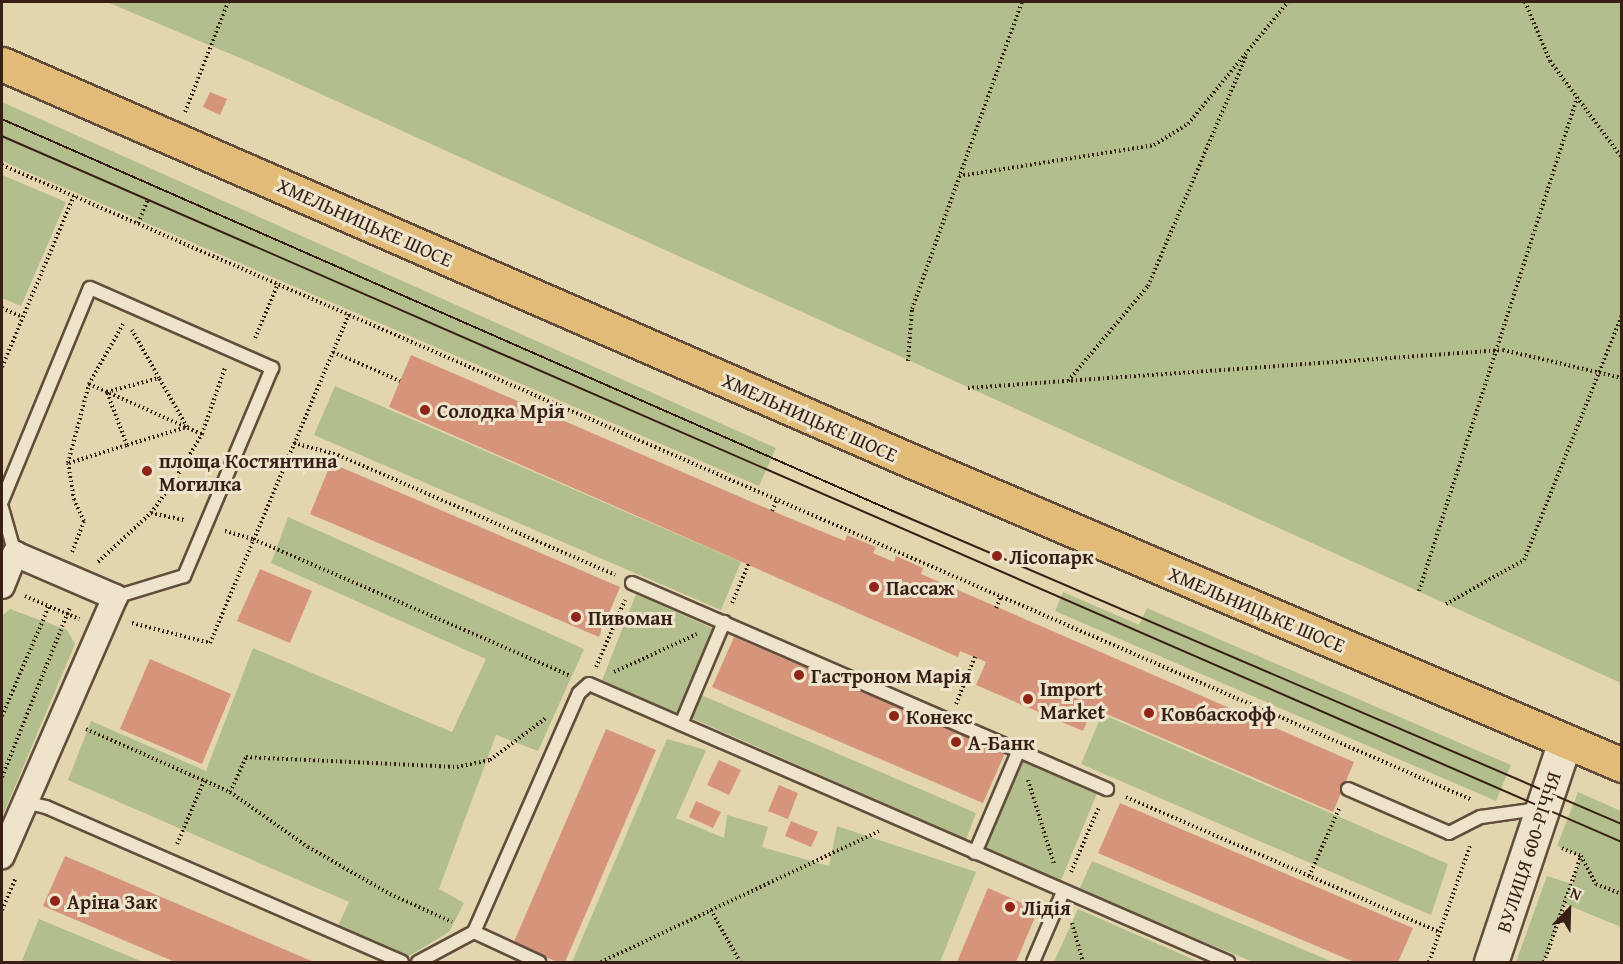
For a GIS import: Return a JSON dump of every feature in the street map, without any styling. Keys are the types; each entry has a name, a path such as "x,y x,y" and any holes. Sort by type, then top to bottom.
{"main road":[{"name":"ХМЕЛЬНИЦЬКЕ ШОСЕ","path":"2,64 914,462 1622,765"},
{"name":"ВУЛИЦЯ 600-РІЧЧЯ","path":"1491,963 1565,741"}],"street":[{"path":"2,586 15,554 115,597 2,856"}],"lane":[{"path":"2,501 90,288 272,368 184,576 115,597"},
{"path":"2,508 15,554"},
{"path":"632,583 1107,789"},
{"path":"681,724 724,622"},
{"path":"418,963 474,932 579,693 589,684 904,819 975,853 1228,963"},
{"path":"975,853 1019,750"},
{"path":"1348,789 1449,833 1482,810 1542,808"},
{"path":"24,802 46,807 402,963"},
{"path":"1033,963 1063,892"},
{"path":"474,932 540,963"}],"path":[{"path":"185,112 228,2"},
{"path":"908,361 912,309 1022,2"},
{"path":"959,176 1154,144 1188,124 1288,2"},
{"path":"1524,2 1550,61 1622,158"},
{"path":"1068,381 1148,286 1248,50"},
{"path":"1419,591 1577,98"},
{"path":"2,165 349,314 1482,810 1429,963"},
{"path":"2,367 74,196"},
{"path":"138,223 148,200"},
{"path":"70,578 151,513 202,434 225,368 251,349 278,284"},
{"path":"2,308 22,317"},
{"path":"2,586 118,635 130,624 138,621 210,643 349,314"},
{"path":"1446,604 1524,560 1622,315"},
{"path":"2,777 68,614 70,578 84,521 74,500 68,463 89,384 126,319 187,427"},
{"path":"968,388 1496,350 1622,378"},
{"path":"333,352 400,381"},
{"path":"107,392 159,378"},
{"path":"89,384 202,434"},
{"path":"107,392 127,445"},
{"path":"68,463 187,427"},
{"path":"294,443 338,455 632,583 589,684"},
{"path":"772,511 776,501"},
{"path":"253,539 589,684 724,622 749,563"},
{"path":"996,608 1000,598"},
{"path":"2,716 49,606"},
{"path":"949,720 975,657"},
{"path":"230,792 246,757 458,767 490,760 579,693"},
{"path":"80,727 230,792 308,847 390,894 474,932"},
{"path":"1019,750 1063,892"},
{"path":"176,845 204,781"},
{"path":"1063,892 1107,789 1440,932"},
{"path":"1309,876 1348,789"},
{"path":"601,963 904,819"},
{"path":"1557,846 1581,856 1596,884 1622,894"},
{"path":"1544,963 1581,856"},
{"path":"711,910 740,963"}],"green space":[{"path":"107,2 1621,2 1621,683 259,66"},
{"path":"2,102 776,448 759,486 2,161"},
{"path":"2,175 66,202 21,306 2,298"},
{"path":"335,386 741,562 721,610 314,435"},
{"path":"288,517 584,649 538,751 496,735 439,889 464,903 449,932 409,956 338,926 349,902 68,780 91,721 206,771 253,648 452,732 486,659 271,563"},
{"path":"1063,592 1139,625 1147,608 1511,765 1496,801 1055,611"},
{"path":"636,594 716,630 677,716 601,683"},
{"path":"10,609 67,630 75,644 2,817 2,616"},
{"path":"701,695 976,813 966,839 689,717"},
{"path":"1102,714 1448,864 1431,915 1081,764"},
{"path":"667,739 706,750 676,818 724,838 727,815 768,827 762,847 829,866 837,826 976,872 940,962 572,962"},
{"path":"1022,760 1097,793 1060,883 982,850"},
{"path":"1578,792 1621,811 1621,927 1565,904 1544,962 1516,962 1547,876 1572,884 1581,856 1557,846"},
{"path":"1092,861 1333,962 1253,962 1079,890"},
{"path":"1078,909 1199,962 1054,962"},
{"path":"39,919 143,962 28,962 22,960"}],"building":[{"path":"210,92 227,99 220,115 203,107"},
{"name":"Пассаж","path":"411,355 782,515 845,541 847,535 876,547 873,553 894,562 896,556 923,568 921,574 1354,762 1333,812 1093,708 1083,731 976,685 986,662 960,651 958,657 389,407"},
{"path":"331,463 620,587 599,637 310,514"},
{"path":"260,569 312,591 290,643 237,621"},
{"path":"734,637 1005,753 983,803 712,687"},
{"path":"150,659 231,694 202,764 120,729"},
{"path":"606,729 656,750 565,962 558,962 513,944"},
{"path":"719,760 741,770 729,795 707,785"},
{"path":"779,785 798,793 788,819 768,811"},
{"path":"696,801 721,812 713,828 689,817"},
{"path":"1120,803 1413,928 1398,962 1354,962 1098,853"},
{"path":"791,821 818,832 811,847 785,836"},
{"path":"65,856 314,962 175,962 43,906"},
{"path":"988,888 1038,910 1016,962 957,962"}],"tram line":[{"path":"2,119 893,511 1622,824"},
{"path":"2,136 1622,842"}],"place":[{"name":"Солодка Мрія","path":"425,410"},
{"name":"площа Костянтина Могилка","path":"147,471"},
{"name":"Лісопарк","path":"997,556"},
{"name":"Пассаж","path":"874,587"},
{"name":"Пивоман","path":"576,617"},
{"name":"Гастроном Марія","path":"799,675"},
{"name":"Import Market","path":"1028,699"},
{"name":"Ковбаскофф","path":"1149,713"},
{"name":"Конекс","path":"894,716"},
{"name":"А-Банк","path":"956,742"},
{"name":"Аріна Зак","path":"55,901"},
{"name":"Лідія","path":"1010,907"}]}
